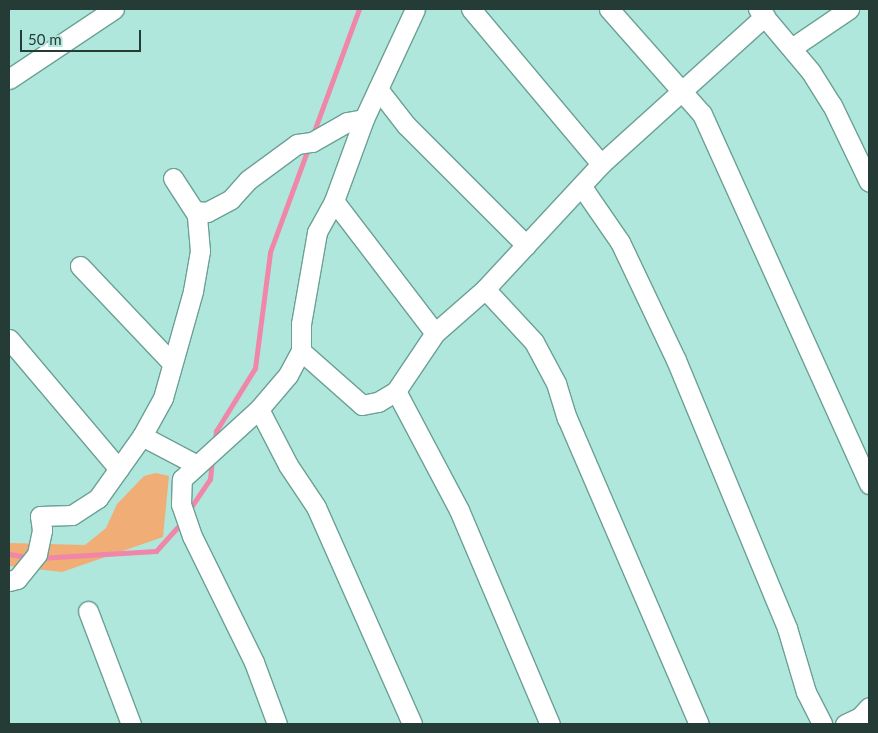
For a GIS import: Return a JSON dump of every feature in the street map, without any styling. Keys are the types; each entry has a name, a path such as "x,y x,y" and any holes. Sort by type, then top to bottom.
{"street":[{"path":"9,79 114,9"},
{"path":"277,724 254,662 184,516 181,504 182,480 258,409 288,375 301,351 301,324 317,232 334,201 364,119 415,9"},
{"path":"471,9 601,164"},
{"path":"609,9 682,88 702,114 834,411 869,484"},
{"path":"793,47 849,9"},
{"path":"301,351 362,405 378,402 396,391 435,332 485,289 582,187 601,164 762,12 793,47 832,105 869,182"},
{"path":"378,89 406,125 526,245"},
{"path":"195,211 207,212 230,199 255,174 297,144 312,142 347,122 364,119"},
{"path":"9,581 17,579 40,548 40,516 62,517 84,510 98,498 142,436 163,398 193,291 200,251 199,223 195,211 173,178"},
{"path":"582,187 620,242 676,360 786,628 806,692 822,724"},
{"path":"334,201 435,332"},
{"path":"80,266 172,363"},
{"path":"485,289 530,336 556,383 567,418 699,724"},
{"path":"9,339 119,469"},
{"path":"396,391 459,510 550,724"},
{"path":"258,409 288,464 316,507 412,724"},
{"path":"142,436 198,465"},
{"path":"88,611 131,724"},
{"path":"845,724 860,717 869,707"}],"shaded area":[{"path":"156,473 169,476 163,537 62,572 9,566 9,543 85,545 106,528 117,504 144,476"}],"waterway":[{"path":"313,134 359,9"},
{"path":"215,442 216,431 255,368 270,252 309,146"},
{"path":"189,510 210,479 212,460"},
{"path":"39,558 156,551 182,522"},
{"path":"9,554 28,557"}]}
